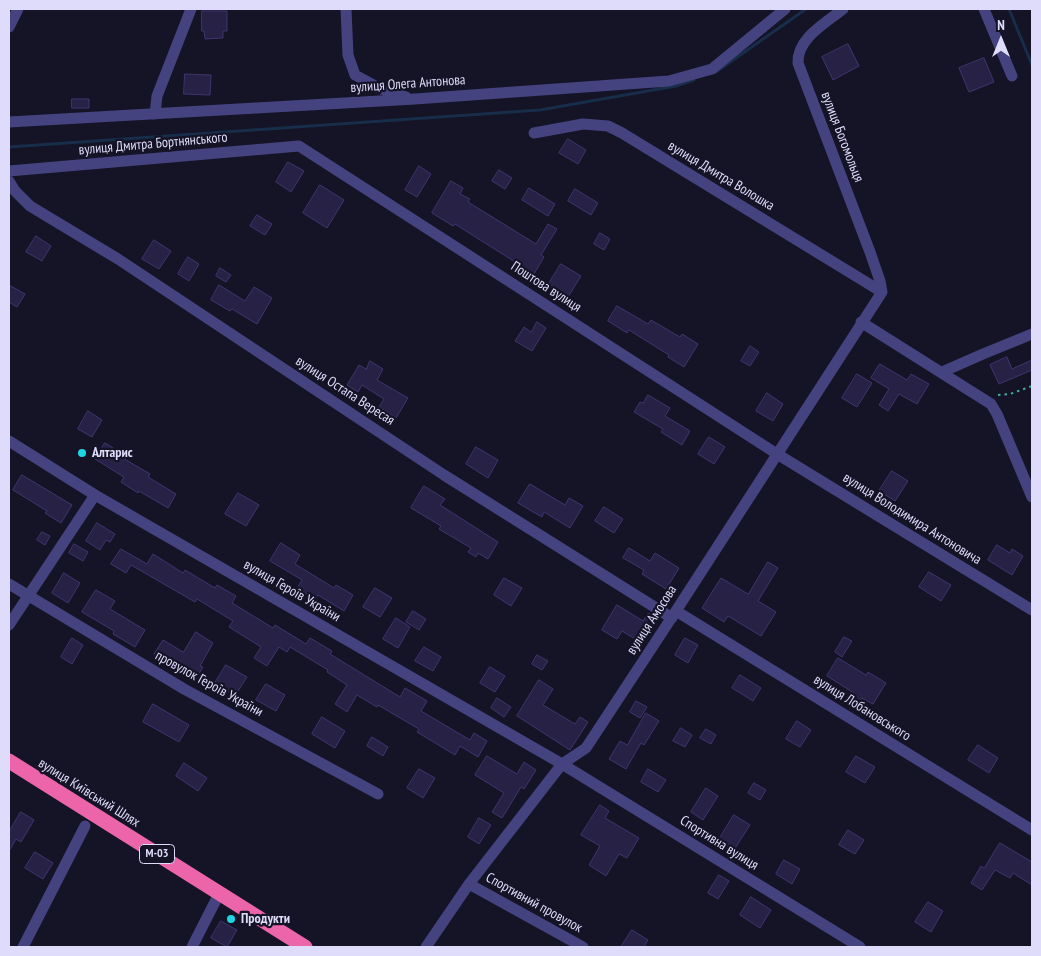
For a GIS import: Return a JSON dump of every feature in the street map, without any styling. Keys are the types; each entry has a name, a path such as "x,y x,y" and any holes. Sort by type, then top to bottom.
{"highway":[{"name":"вулиця Київський Шлях","path":"9,761 305,947"}],"street":[{"path":"9,27 18,9"},
{"path":"155,114 157,96 191,9"},
{"path":"346,9 348,55 355,74 381,89 415,99"},
{"name":"вулиця Олега Антонова","path":"9,122 415,99 669,81 712,69 785,9"},
{"name":"вулиця Богомольця","path":"843,9 806,39 800,49 798,63 870,252 882,292"},
{"path":"984,9 1012,76"},
{"name":"вулиця Дмитра Волошка","path":"534,133 583,124 608,126 882,292"},
{"name":"вулиця Дмитра Бортнянського","path":"9,171 299,146"},
{"name":"Поштова вулиця","path":"299,146 777,454"},
{"name":"вулиця Остапа Вересая","path":"9,181 15,191 30,206 118,259 444,475 674,615"},
{"name":"вулиця Амосова","path":"426,947 469,884 562,764 586,748 882,292"},
{"path":"862,322 992,404 1032,496"},
{"path":"942,372 1032,334"},
{"name":"вулиця Героїв України","path":"9,441 95,496 562,764"},
{"name":"вулиця Володимира Антоновича","path":"777,454 1032,610"},
{"path":"9,625 95,496"},
{"name":"провулок Героїв України","path":"9,584 184,689 378,794"},
{"name":"вулиця Лобановського","path":"674,615 1032,830"},
{"name":"Спортивна вулиця","path":"562,764 860,947"},
{"path":"23,947 85,826"},
{"name":"Спортивний провулок","path":"469,884 584,947"},
{"path":"192,947 219,894"}],"path":[{"path":"982,397 1010,394 1032,386"}],"building":[{"path":"202,11 227,11 227,31 223,31 223,38 205,39 204,31 202,31"},
{"path":"848,44 859,66 833,80 822,57"},
{"path":"984,58 994,82 969,92 959,68"},
{"path":"185,74 211,75 210,95 184,94"},
{"path":"72,99 89,99 89,108 72,108"},
{"path":"568,139 586,150 578,164 559,153"},
{"path":"288,162 304,171 291,192 276,182"},
{"path":"419,166 431,174 417,197 405,190"},
{"path":"499,170 512,178 505,189 492,181"},
{"path":"451,181 463,188 460,194 470,199 468,202 536,244 548,224 557,229 541,255 544,257 534,274 455,224 453,226 432,213"},
{"path":"320,185 344,200 327,228 303,213"},
{"path":"529,188 555,204 548,216 522,200"},
{"path":"575,189 598,203 591,215 568,201"},
{"path":"257,215 272,224 265,235 250,226"},
{"path":"600,233 610,239 604,250 594,244"},
{"path":"36,236 51,246 42,261 26,252"},
{"path":"154,240 171,251 159,269 142,259"},
{"path":"188,257 199,264 189,281 178,274"},
{"path":"561,264 581,276 568,297 548,285"},
{"path":"220,268 231,275 226,282 216,276"},
{"path":"9,285 25,294 17,307 9,302"},
{"path":"219,285 245,301 254,287 272,298 257,324 232,309 230,311 211,300"},
{"path":"617,306 648,324 651,320 680,337 682,334 698,344 684,367 668,357 669,355 629,330 627,333 608,321"},
{"path":"537,322 546,328 532,351 515,341 524,327 531,332"},
{"path":"750,346 759,352 750,366 741,361"},
{"path":"1007,357 1012,369 1032,360 1032,370 999,384 990,365"},
{"path":"370,361 383,369 377,380 408,398 396,418 379,407 384,399 362,385 358,392 347,385 359,365 366,369"},
{"path":"880,364 907,380 911,374 929,384 917,404 899,394 888,411 879,405 889,389 871,378"},
{"path":"857,374 872,383 857,407 842,398"},
{"path":"767,393 783,404 773,421 756,411"},
{"path":"648,395 670,408 665,416 690,431 682,445 661,432 663,429 634,412 640,402 643,403"},
{"path":"88,411 102,420 92,437 78,429"},
{"path":"709,437 725,447 714,464 698,454"},
{"path":"105,443 123,454 121,457 150,474 148,477 176,494 168,508 121,482 124,477 95,459"},
{"path":"476,447 498,460 488,478 466,464"},
{"path":"892,471 908,481 895,501 879,491"},
{"path":"22,475 72,505 61,523 45,513 47,511 13,490"},
{"path":"530,484 565,505 569,498 583,506 570,528 544,512 542,517 518,503"},
{"path":"424,486 445,499 440,505 498,542 488,559 478,553 476,557 468,552 471,548 439,529 441,526 411,508"},
{"path":"238,493 259,505 246,526 225,514"},
{"path":"604,507 623,519 614,533 595,521"},
{"path":"97,523 115,534 110,542 106,540 100,550 86,541"},
{"path":"42,532 50,536 45,545 37,540"},
{"path":"281,543 300,555 295,564 334,588 336,585 353,595 344,611 318,595 315,599 297,588 302,580 270,561"},
{"path":"74,544 88,552 83,561 69,553"},
{"path":"997,545 1010,553 1012,549 1023,556 1012,575 988,560"},
{"path":"629,548 650,561 655,553 679,568 666,589 642,574 644,570 623,558"},
{"path":"121,549 147,564 153,554 183,573 185,570 215,588 217,585 236,596 232,603 273,628 275,625 306,644 310,638 332,651 330,654 400,697 405,688 427,701 421,711 470,740 474,733 487,741 478,757 460,746 455,755 417,732 419,729 357,695 347,712 335,704 347,685 327,672 328,670 290,647 287,652 279,647 267,666 254,658 261,647 229,627 233,621 197,599 195,602 131,565 126,573 111,564"},
{"path":"768,562 778,568 758,601 776,612 761,636 728,616 724,622 702,608 721,578 748,594"},
{"path":"929,572 951,585 941,601 919,587"},
{"path":"64,573 80,583 68,603 52,593"},
{"path":"504,578 522,588 511,606 494,595"},
{"path":"375,588 392,598 380,617 363,607"},
{"path":"96,590 115,601 110,609 145,630 135,647 113,634 114,631 82,612"},
{"path":"617,605 643,621 648,613 657,618 642,643 622,631 617,639 602,630"},
{"path":"413,611 426,619 419,630 406,622"},
{"path":"396,618 410,627 398,648 383,639"},
{"path":"196,632 213,643 200,666 203,667 194,682 177,672 179,669 154,654 163,640 183,652"},
{"path":"844,637 852,641 842,657 835,652"},
{"path":"72,638 83,645 72,664 61,657"},
{"path":"685,638 698,645 688,663 675,655"},
{"path":"424,647 441,657 433,671 415,661"},
{"path":"537,655 548,661 542,670 532,664"},
{"path":"838,658 866,675 868,672 886,683 873,704 862,698 859,703 851,698 854,693 827,676"},
{"path":"226,665 247,677 235,696 215,683"},
{"path":"490,667 505,676 495,692 480,683"},
{"path":"740,675 761,688 753,701 732,688"},
{"path":"539,680 553,689 543,705 575,724 580,717 588,722 570,750 517,716"},
{"path":"266,684 285,695 276,711 256,700"},
{"path":"497,698 511,707 504,717 491,708"},
{"path":"636,701 647,707 640,718 630,712"},
{"path":"153,704 189,725 179,742 143,722"},
{"path":"646,713 659,721 644,745 641,743 626,769 609,759 620,741 627,745"},
{"path":"322,717 345,731 335,748 312,734"},
{"path":"797,721 811,730 800,747 786,739"},
{"path":"681,728 692,735 685,747 673,741"},
{"path":"706,729 716,735 711,744 700,738"},
{"path":"372,737 388,747 383,756 367,746"},
{"path":"978,745 998,758 989,773 968,760"},
{"path":"487,756 517,774 524,762 536,770 524,789 521,787 502,818 492,812 504,793 475,775"},
{"path":"856,756 875,767 865,783 846,772"},
{"path":"184,763 207,778 198,791 176,776"},
{"path":"419,769 435,778 423,798 407,788"},
{"path":"648,769 666,780 658,792 641,782"},
{"path":"754,783 766,790 760,800 748,793"},
{"path":"706,788 718,796 703,820 691,812"},
{"path":"600,805 609,811 605,818 639,838 627,858 619,854 606,876 589,865 600,846 581,835"},
{"path":"21,812 34,820 21,842 16,839 9,851 9,832"},
{"path":"734,815 750,825 734,850 718,841"},
{"path":"479,818 491,825 479,844 468,837"},
{"path":"848,830 864,840 855,854 839,845"},
{"path":"1000,843 1032,862 1032,885 1013,873 1010,878 995,870 982,890 971,883 981,866 984,868"},
{"path":"35,852 53,863 43,879 25,868"},
{"path":"784,860 800,869 792,884 776,874"},
{"path":"719,875 729,881 718,899 708,893"},
{"path":"751,897 771,910 760,928 740,915"},
{"path":"928,902 943,911 931,932 915,922"},
{"path":"221,921 237,930 227,947 211,938"},
{"path":"632,930 648,940 644,947 621,947"}],"waterway":[{"path":"716,72 806,9"},
{"path":"1009,9 1032,65"},
{"path":"9,147 540,110 676,86 694,80"}],"place":[{"name":"Алтарис","path":"82,453"},
{"name":"Продукти","path":"231,919"}]}
